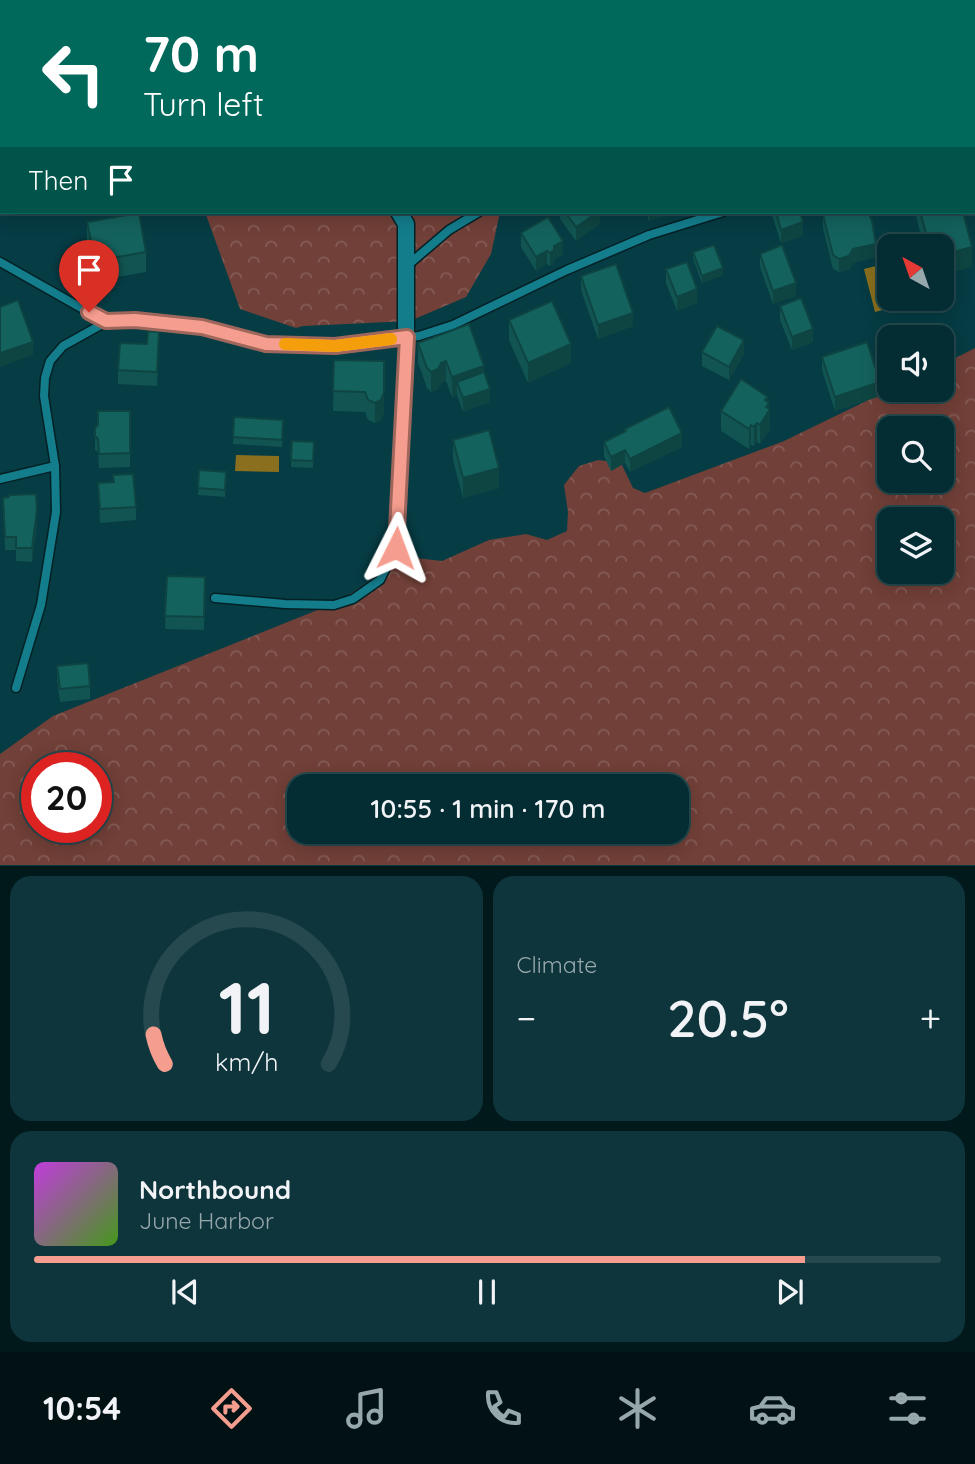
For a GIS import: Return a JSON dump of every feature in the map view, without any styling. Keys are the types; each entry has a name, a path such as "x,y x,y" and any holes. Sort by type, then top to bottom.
{"street":[{"path":"400,214 406,225 407,337"}],"lane":[{"path":"406,267 449,230 476,214"},
{"path":"16,688 41,605 56,512 55,466 44,396 50,361 63,346 106,321 135,320 202,327 266,344 335,346 419,336 453,325 567,270 649,235 717,214"},
{"path":"0,262 106,321"},
{"path":"215,598 334,605 353,599 380,580 396,548 407,337"},
{"path":"0,479 55,466"}],"green space":[{"path":"206,214 500,214 491,254 466,297 410,321 296,328 240,309"},
{"path":"975,348 975,865 0,865 0,754 53,716 340,601 399,561 416,558 442,561 489,540 526,534 547,540 567,531 568,512 564,485 579,466 598,460 621,463 633,488 645,493 784,441 877,396 877,402 954,402 954,359"}],"shaded area":[{"path":"876,266 877,311 875,312 864,269"},
{"path":"236,455 279,456 279,472 235,471"}],"building":[{"path":"139,214 146,252 95,261 87,222"},
{"path":"566,214 595,214 576,227"},
{"path":"777,214 801,214 803,222 781,230"},
{"path":"869,214 876,244 853,249 849,256 839,259 833,255 823,215"},
{"path":"921,214 964,214 972,247 954,252 954,234 926,234"},
{"path":"548,217 563,241 554,246 550,253 547,251 536,257 521,233"},
{"path":"714,245 723,268 702,276 693,252"},
{"path":"782,245 796,283 773,291 760,254"},
{"path":"687,262 697,289 677,297 666,269"},
{"path":"616,264 633,313 598,325 581,276"},
{"path":"801,298 813,329 792,337 780,306"},
{"path":"18,300 33,342 0,353 0,307"},
{"path":"552,301 571,344 528,363 509,320"},
{"path":"469,324 484,366 452,377 446,361 431,372 418,343"},
{"path":"717,326 744,340 729,367 702,352"},
{"path":"148,331 159,332 157,372 118,370 120,343 147,344"},
{"path":"867,342 877,373 877,383 835,397 822,357"},
{"path":"334,360 384,361 384,392 381,400 375,403 368,400 365,392 333,391"},
{"path":"484,372 490,389 463,398 457,382"},
{"path":"741,379 768,397 765,400 769,403 766,407 770,409 760,425 751,425 749,429 721,411"},
{"path":"669,407 682,433 630,459 625,450 611,457 604,442"},
{"path":"98,411 130,411 130,453 99,454 98,439 95,436"},
{"path":"234,417 283,420 282,440 233,437"},
{"path":"489,430 499,468 463,478 453,440"},
{"path":"292,441 314,442 313,461 291,460"},
{"path":"199,470 226,472 225,490 198,488"},
{"path":"133,474 136,507 100,509 98,483 114,482 113,475"},
{"path":"36,494 37,510 32,548 16,548 16,537 5,537 3,498 9,495"},
{"path":"167,576 205,577 204,617 165,616"},
{"path":"88,663 90,686 60,689 57,666"}],"slow traffic":[{"path":"285,344 335,346 391,339"}],"route":[{"path":"89,312 106,321 135,320 202,327 266,344 335,346 407,337 396,548"}]}
